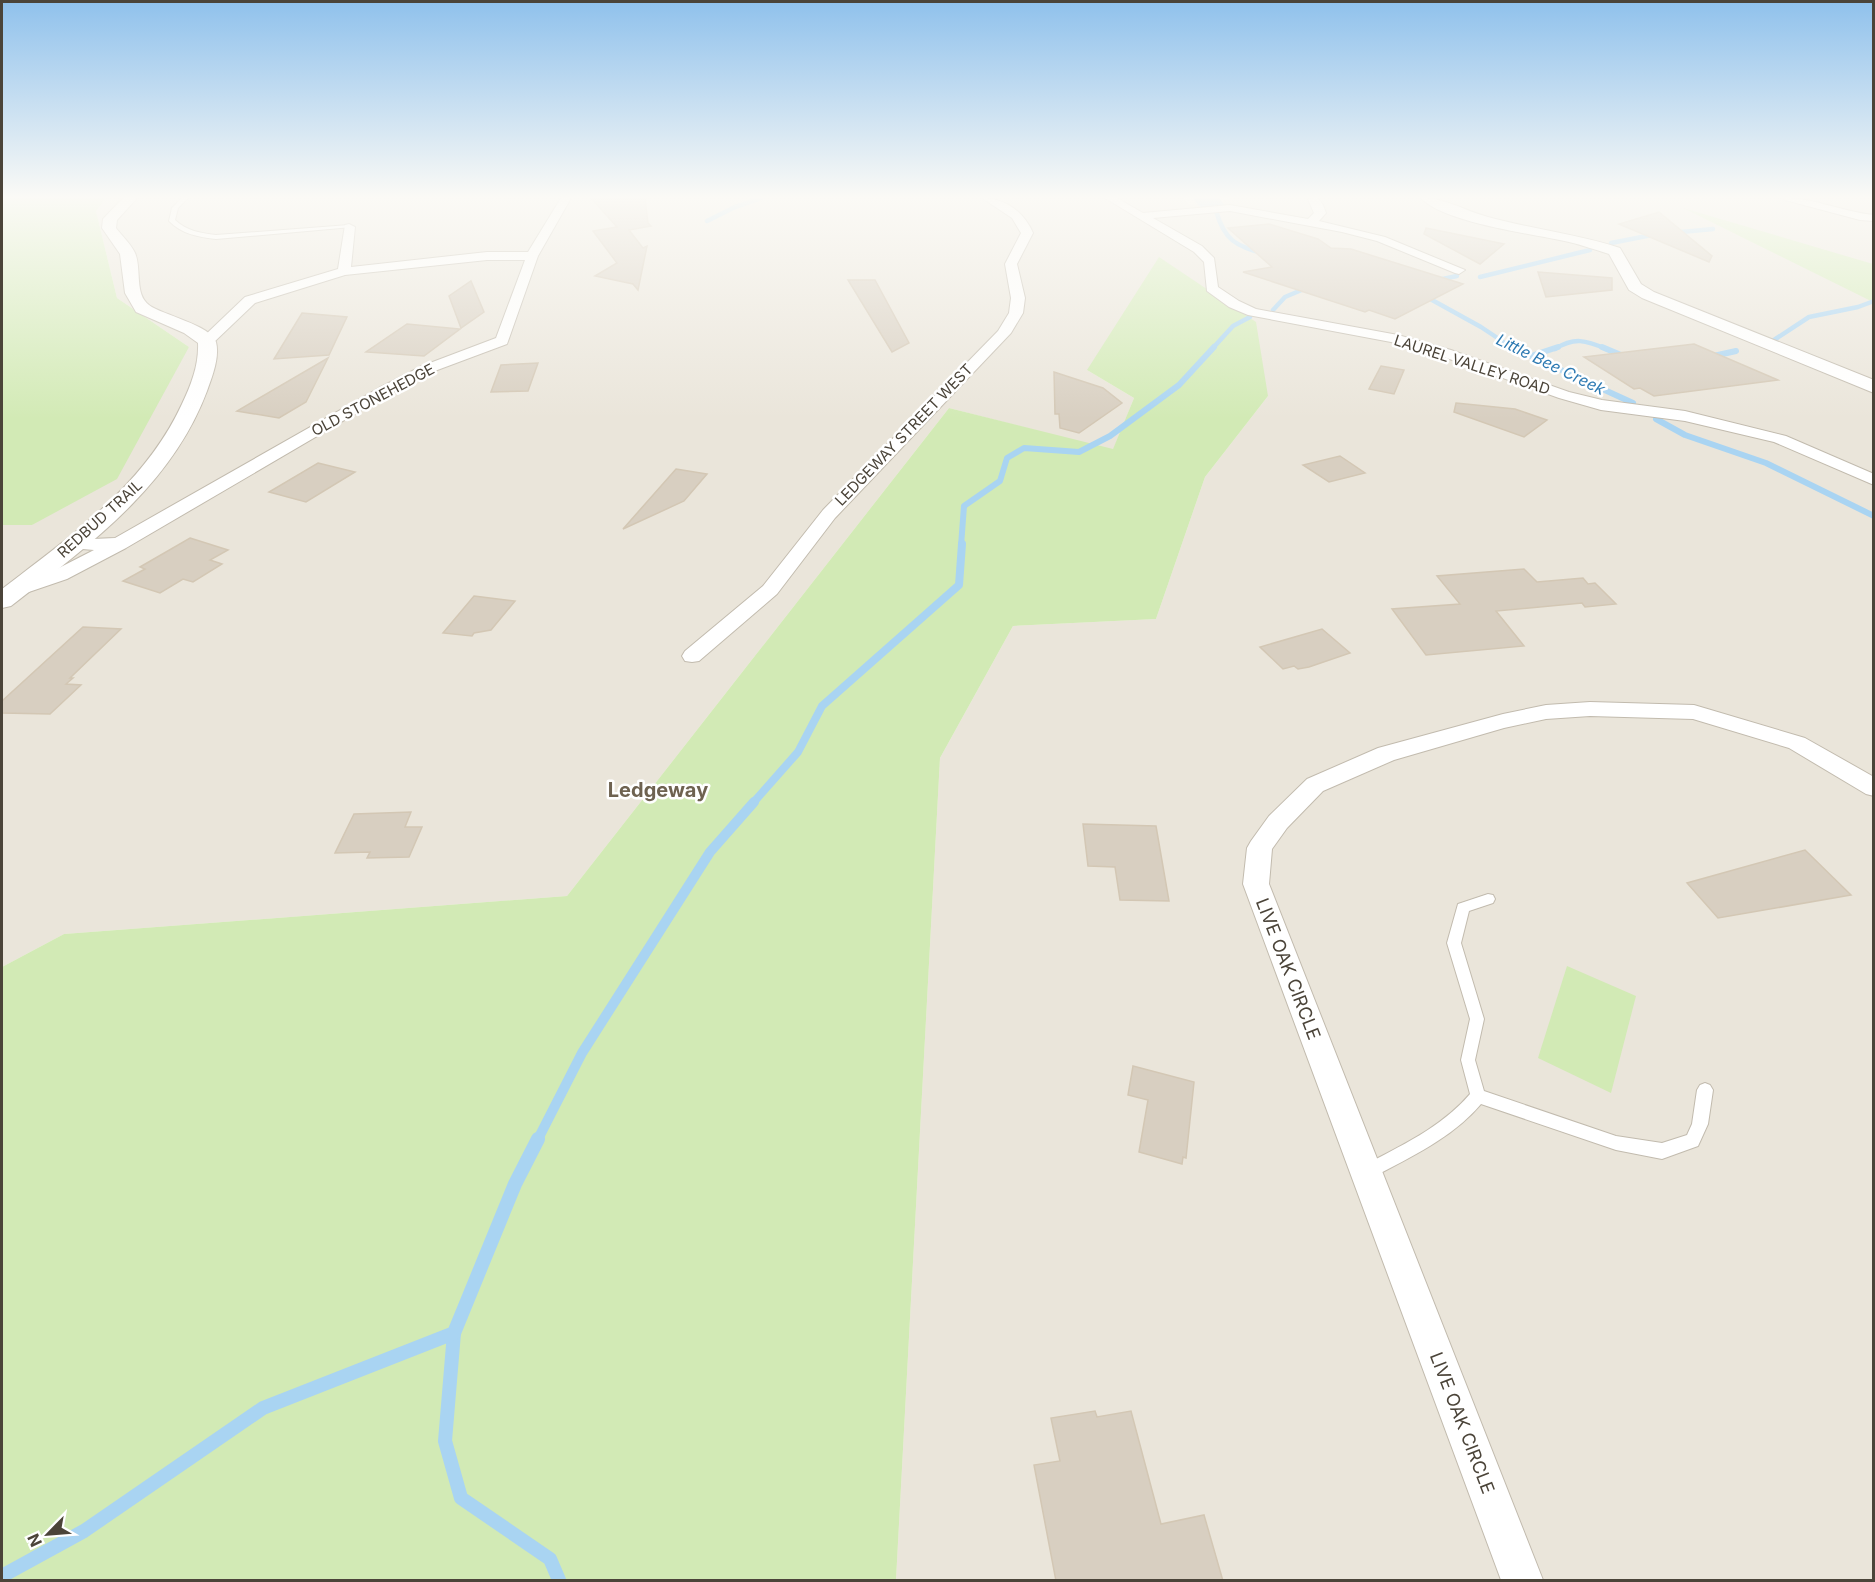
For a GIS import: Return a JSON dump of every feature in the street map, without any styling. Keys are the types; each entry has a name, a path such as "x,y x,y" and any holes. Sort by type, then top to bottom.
{"street":[{"path":"130,272 133,293 142,308 190,329 207,341 250,300 341,272"},
{"name":"OLD STONEHEDGE","path":"7,596 60,575 119,544 384,391 427,369 502,341 526,272"},
{"name":"LEDGEWAY STREET WEST","path":"692,656 770,590 829,514 1004,333 1016,313 1017,306 1012,272"},
{"name":"LAUREL VALLEY ROAD","path":"1210,272 1212,288 1234,304 1253,312 1403,341 1446,353 1601,405 1685,416 1742,428 1780,439 1874,480"},
{"path":"1627,272 1635,287 1648,295 1874,387"},
{"name":"REDBUD TRAIL","path":"7,596 77,544 135,492 165,454 191,408 209,359 207,341"},
{"path":"77,544 119,544"},
{"name":"LIVE OAK CIRCLE","path":"1522,1581 1256,884 1260,848 1278,822 1315,785 1386,754 1503,721 1546,712 1590,709 1694,711 1742,724 1797,743 1874,788"}],"lane":[{"path":"1478,1096 1468,1060 1477,1019 1454,943 1463,908 1488,899"},
{"path":"1478,1096 1616,1143 1662,1151 1692,1141 1700,1124 1705,1090"},
{"path":"1366,1172 1444,1129 1467,1111 1478,1096"}],"shaded area":[{"path":"111,272 1873,272 1873,1580 896,1580 940,758 1013,626 1156,619 1205,477 1268,396 1087,370 1134,398 1113,450 949,408 567,896 64,934 2,967 2,525 32,525 189,347 117,298"}],"green space":[{"path":"2,272 111,272 117,298 189,347 117,479 32,525 2,525"},
{"path":"1150,272 1181,272 1256,322 1268,396 1205,477 1156,619 1013,626 940,758 896,1580 2,1580 2,967 64,934 567,896 949,408 1113,449 1134,398 1087,370"},
{"path":"1812,272 1873,272 1873,302"},
{"path":"1567,966 1636,996 1611,1093 1538,1058"}],"building":[{"path":"602,272 642,272 638,290 633,284 595,276"},
{"path":"1243,272 1424,272 1463,284 1395,319 1369,310 1365,312"},
{"path":"1538,272 1612,278 1612,290 1546,297"},
{"path":"848,280 875,280 909,343 892,352"},
{"path":"471,281 484,312 461,328 449,296"},
{"path":"302,313 347,317 329,355 274,359"},
{"path":"407,324 460,329 424,356 366,352"},
{"path":"1694,344 1778,380 1654,396 1640,388 1634,389 1584,357"},
{"path":"328,358 306,402 279,418 237,411"},
{"path":"538,363 528,391 491,392 501,365"},
{"path":"1381,366 1404,370 1394,394 1369,389"},
{"path":"1054,372 1103,388 1122,403 1079,433 1060,428 1059,414 1055,414"},
{"path":"1456,403 1515,409 1547,420 1524,437 1454,412"},
{"path":"1340,456 1365,473 1329,482 1303,465"},
{"path":"318,463 355,472 306,502 269,492"},
{"path":"676,469 707,474 684,501 623,529"},
{"path":"190,538 228,550 210,560 222,564 193,582 183,579 160,593 123,581 145,569 140,567"},
{"path":"1524,569 1537,582 1583,578 1588,584 1595,583 1616,604 1585,607 1582,603 1496,611 1524,646 1426,655 1392,609 1460,604 1437,576"},
{"path":"474,596 515,601 491,630 474,633 472,636 443,633"},
{"path":"83,627 121,629 66,684 81,685 50,714 2,713 2,701"},
{"path":"1322,629 1350,653 1309,667 1298,669 1294,666 1283,669 1260,647"},
{"path":"411,812 405,827 422,827 409,857 367,858 370,852 335,853 354,814"},
{"path":"1083,824 1156,826 1169,901 1120,900 1115,867 1088,866"},
{"path":"1805,850 1851,895 1718,918 1687,883"},
{"path":"1133,1066 1194,1082 1186,1158 1183,1157 1182,1164 1139,1152 1148,1100 1128,1095"},
{"path":"1095,1411 1097,1417 1131,1411 1161,1524 1204,1515 1223,1581 1056,1581 1034,1465 1060,1461 1051,1418"}],"waterway":[{"path":"1480,277 1501,272"},
{"path":"1433,281 1457,276"},
{"path":"1273,310 1285,297 1311,286"},
{"name":"Little Bee Creek","path":"1423,295 1481,327 1511,347"},
{"path":"1774,340 1809,317 1858,307 1874,301"},
{"path":"1212,349 1233,326 1250,317"},
{"path":"1555,349 1574,341 1606,349"},
{"path":"961,546 964,506 1000,481 1007,458 1024,448 1079,452 1110,436 1179,385 1214,347"},
{"name":"Little Bee Creek","path":"1511,347 1633,403"},
{"path":"1531,356 1558,347"},
{"path":"1602,347 1628,358"},
{"path":"1709,357 1736,351"},
{"name":"Little Bee Creek","path":"1656,419 1685,435 1766,463 1874,516"},
{"path":"753,803 798,752 822,706 959,585 962,544"},
{"path":"537,1141 582,1053 710,852 754,802"},
{"path":"454,1333 515,1184 538,1139"},
{"path":"2,1576 84,1531 263,1408 454,1333"},
{"path":"454,1333 445,1441 461,1498 550,1559 559,1580"}],"district":[{"name":"Ledgeway","path":"658,790"}]}
